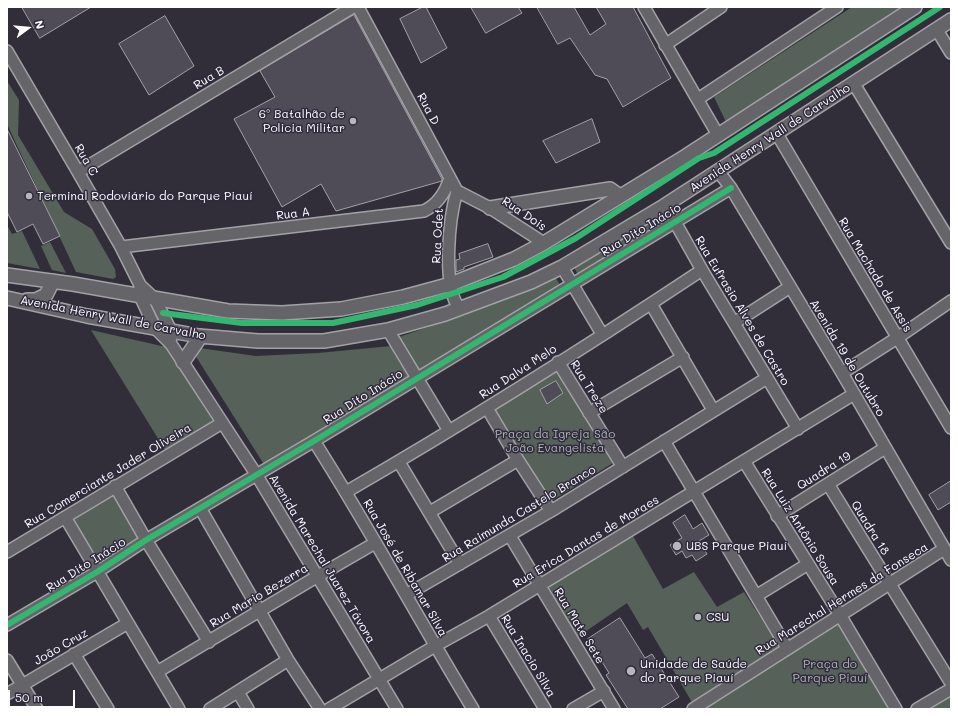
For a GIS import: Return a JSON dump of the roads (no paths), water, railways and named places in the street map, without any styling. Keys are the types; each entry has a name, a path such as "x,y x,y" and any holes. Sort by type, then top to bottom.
{"main road":[{"name":"Avenida Henry Wall de Carvalho","path":"7,275 140,290 155,299 228,311 282,313 341,309 404,297 451,284 514,259 544,243 718,135 915,7"},
{"name":"Avenida Henry Wall de Carvalho","path":"7,298 87,316 155,328 171,338 201,336 258,341 324,341 388,330 445,314 531,282 562,267 664,206 951,20"},
{"path":"490,208 610,189 620,196"},
{"path":"7,298 29,300 42,298 46,295 53,281"},
{"path":"183,362 201,336"}],"street":[{"name":"Rua B","path":"78,172 352,7"},
{"name":"Rua D","path":"358,7 456,191"},
{"path":"644,7 718,135"},
{"path":"665,44 721,7"},
{"path":"698,99 837,7"},
{"path":"937,30 951,53"},
{"name":"Rua C","path":"7,51 121,247 155,328"},
{"path":"854,84 951,243"},
{"name":"Rua Machado de Assis","path":"777,134 951,428"},
{"name":"Avenida 19 de Outubro","path":"718,170 731,188 842,373 951,560"},
{"name":"Rua A","path":"121,247 424,212 434,206 442,197 450,178"},
{"name":"Rua Dito Inácio","path":"7,625 731,188"},
{"path":"456,191 490,208"},
{"name":"Rua Odet","path":"456,191 452,207 448,246 448,265 452,294 459,308"},
{"name":"Rua Eufrasio Alves de Castro","path":"664,206 798,428"},
{"name":"Rua Dois","path":"490,208 544,243"},
{"path":"562,267 602,334"},
{"name":"Rua Dalva Melo","path":"346,492 487,408 702,270"},
{"path":"734,323 790,287"},
{"name":"Avenida Marechal Juarez Távora","path":"155,299 171,338 183,362 256,474 397,709"},
{"path":"842,373 951,301"},
{"path":"651,304 714,410"},
{"path":"388,330 449,431"},
{"path":"589,413 683,357"},
{"name":"Rua Treze","path":"558,362 623,467"},
{"name":"Rua Raimunda Castelo Branco","path":"406,595 510,536 767,378"},
{"name":"Rua Erica Dantas de Moraes","path":"329,709 540,586 854,394"},
{"path":"487,408 551,511"},
{"name":"Rua Comerciante Jader Oliveira","path":"7,552 222,423"},
{"name":"Rua José de Ribamar Silva","path":"314,441 346,492 473,709"},
{"path":"664,441 788,648"},
{"name":"Quadra 19","path":"777,516 886,448"},
{"path":"430,512 518,460"},
{"name":"Rua Luiz Antônio Sousa","path":"744,461 840,615 896,709"},
{"path":"398,462 430,512 460,564"},
{"name":"Quadra 18","path":"828,484 951,683"},
{"path":"115,486 146,540 209,642"},
{"path":"200,508 288,660 320,709"},
{"path":"65,517 179,709"},
{"name":"Rua Mate Sete","path":"510,536 614,709"},
{"name":"Rua Mario Bezerra","path":"158,672 375,543"},
{"name":"Rua Marechal Hermes da Fonseca","path":"693,709 944,550"},
{"path":"756,596 808,564"},
{"name":"Rua Inacio Silva","path":"489,616 545,709"},
{"name":"João Cruz","path":"7,694 128,623"},
{"path":"74,654 108,709"},
{"path":"7,660 37,709"},
{"path":"210,709 288,660"},
{"path":"917,709 951,689"},
{"path":"573,709 604,691"},
{"path":"238,692 248,709"}],"place":[{"name":"6º Batalhão de Policia Militar","path":"353,121"},
{"name":"Terminal Rodoviário do Parque Piauí","path":"29,196"},
{"name":"UBS Parque Piauí","path":"677,546"},
{"name":"CSU","path":"698,617"},
{"name":"Unidade de Saúde do Parque Piauí","path":"631,671"}],"park label":[{"name":"Praça da Igreja São João Evangelista","path":"555,441"},
{"name":"Praça do Parque Piauí","path":"830,671"}]}
